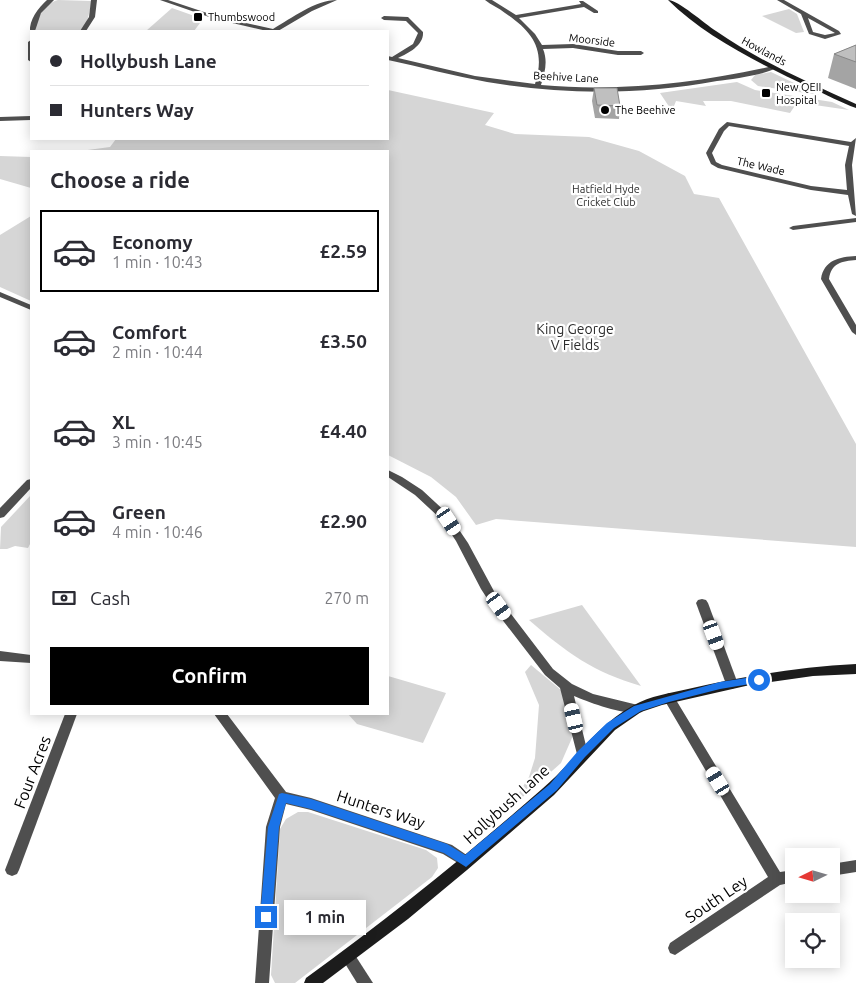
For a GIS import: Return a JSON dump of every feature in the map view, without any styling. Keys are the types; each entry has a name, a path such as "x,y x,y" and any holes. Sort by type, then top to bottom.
{"street":[{"path":"32,30 41,8 51,0"},
{"path":"84,30 90,23 94,12 94,0"},
{"path":"163,0 184,8 269,30"},
{"path":"184,8 185,0"},
{"path":"275,30 310,10 334,0"},
{"path":"488,0 515,17 531,31 540,47 543,67 538,86"},
{"path":"578,0 596,12"},
{"name":"Howlands","path":"672,0 718,37 773,68 856,106"},
{"path":"780,0 837,32 838,34 825,37 811,33 803,13"},
{"path":"515,17 585,5"},
{"path":"384,18 408,20 421,33 420,39 415,45 390,58"},
{"name":"Moorside","path":"540,47 573,46 618,53 641,53"},
{"name":"Beehive Lane","path":"390,58 488,80 597,90 671,87 729,79 773,68"},
{"path":"723,114 727,124 854,142 850,193 856,214"},
{"path":"0,119 30,118"},
{"name":"The Wade","path":"727,124 720,130 709,153 713,163 720,167 811,188 850,193"},
{"path":"793,228 856,220"},
{"path":"855,328 825,278 825,270 837,260 856,258"},
{"path":"0,294 30,308"},
{"path":"389,473 422,495 449,521 461,539 491,595 549,672 566,687 574,691 616,706 638,708"},
{"path":"0,514 4,505 30,483"},
{"path":"702,603 732,684"},
{"path":"0,656 30,659"},
{"name":"Hollybush Lane","path":"310,983 348,957 466,862 554,787 582,754 610,726 638,708 669,698 732,684 806,672 856,669"},
{"path":"566,687 582,754"},
{"path":"669,698 776,879"},
{"name":"Four Acres","path":"12,870 71,715"},
{"path":"221,715 282,797 273,827 262,983"},
{"name":"Hunters Way","path":"282,797 311,804 447,849 466,862"},
{"path":"840,869 856,866"},
{"name":"South Ley","path":"675,948 776,879 785,878"},
{"path":"348,957 366,983"}],"green space":[{"path":"58,0 92,1 87,22 81,30 35,30 42,12"},
{"path":"172,8 203,19 195,30 147,30"},
{"path":"789,9 797,14 804,32 796,33 762,16"},
{"path":"771,72 819,95 758,86 751,80 755,75"},
{"path":"737,82 755,90 832,102 849,110 808,104 794,107 790,113 731,101 703,101 706,106 676,101 672,111 660,93"},
{"name":"King George V Fields","path":"389,90 494,113 485,125 515,134 589,137 639,151 685,176 694,194 719,198 856,444 856,547 496,519 476,525 456,497 431,477 389,456 389,150 88,150 110,147 115,140 389,140"},
{"path":"0,156 30,157 30,188 0,179"},
{"path":"30,217 30,301 0,287 0,235"},
{"path":"30,496 30,544 28,548 15,546 0,549 1,527"},
{"path":"582,605 641,686 594,668 568,652 529,620"},
{"path":"531,665 567,695 575,731 561,763 508,810 529,777 535,758 539,705 525,672"},
{"path":"389,676 446,693 423,743 357,724 349,715 389,715"},
{"path":"298,812 308,812 426,850 437,858 438,868 432,877 295,983 275,983 271,975 280,829 286,819"}],"building":[{"path":"856,45 856,62 834,54"},
{"path":"594,88 617,88 620,106 597,105"}],"place":[{"name":"Thumbswood","path":"198,17"},
{"name":"New QEII Hospital","path":"766,93"},
{"name":"The Beehive","path":"605,110"}],"route":[{"path":"266,917 273,827 282,797 311,804 447,849 466,862 554,787 582,754 610,726 638,708 669,698 720,686 759,680"}],"park label":[{"name":"Hatfield Hyde Cricket Club","path":"606,195"}]}
